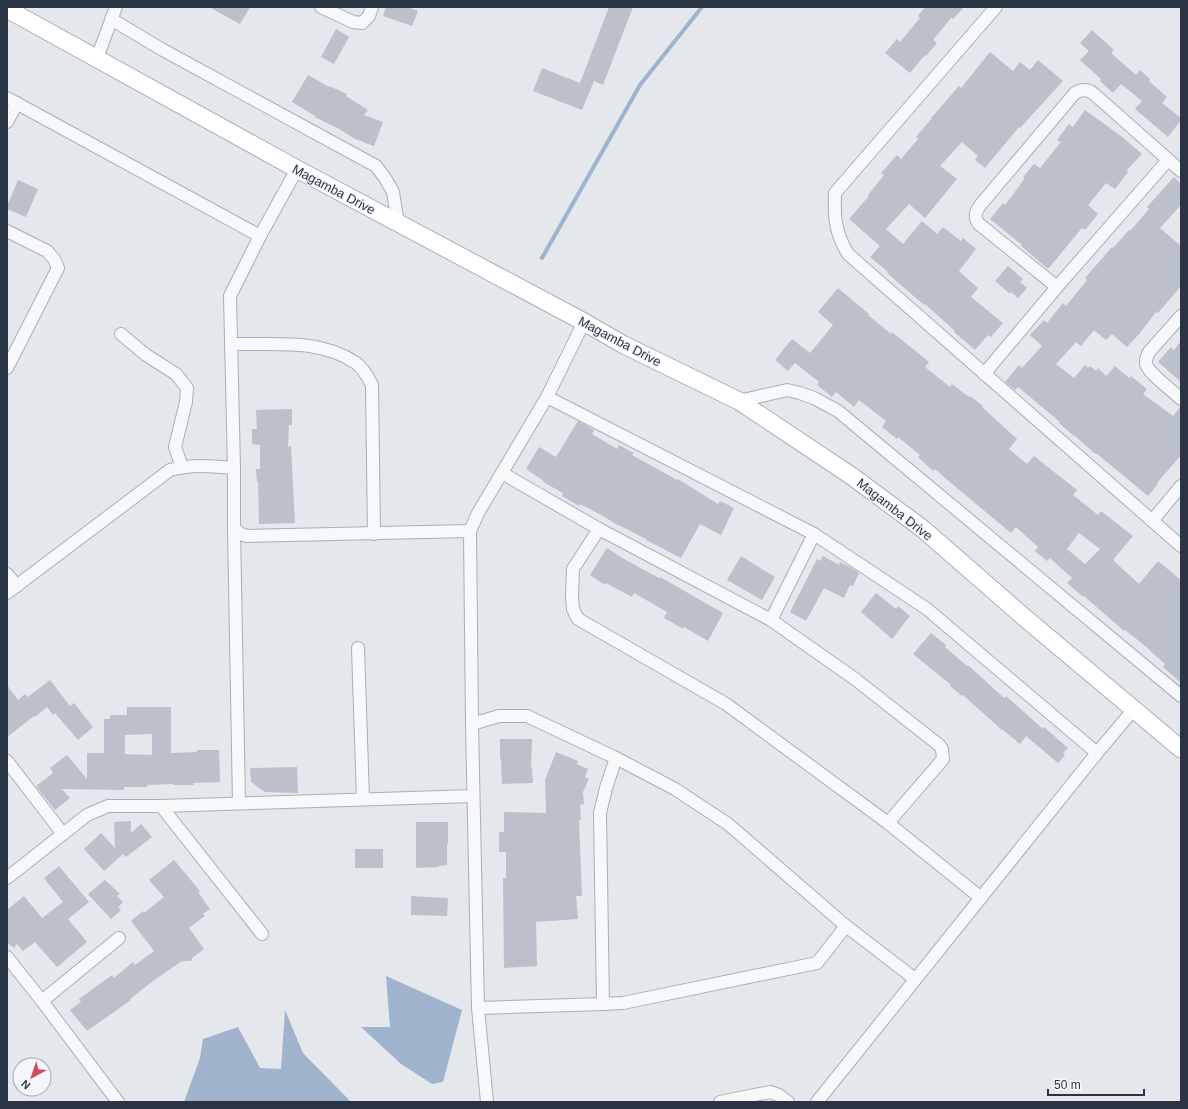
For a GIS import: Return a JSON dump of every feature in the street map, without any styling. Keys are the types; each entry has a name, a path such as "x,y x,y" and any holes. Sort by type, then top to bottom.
{"street":[{"path":"97,58 116,7"},
{"path":"321,7 354,22 362,23 369,16 372,7"},
{"path":"996,7 835,193 834,211 840,241 848,254 1181,546"},
{"name":"Magamba Drive","path":"7,9 398,224 460,255 624,345 739,401 853,476 923,529 1025,618 1181,749"},
{"path":"111,19 163,50 376,166 393,192 398,224"},
{"path":"1057,287 980,224 975,216 977,209 1075,93 1080,90 1090,91 1181,171"},
{"path":"7,122 12,101 260,236"},
{"path":"984,374 1057,287 1168,160"},
{"path":"239,803 230,296 260,236 297,169"},
{"path":"7,231 47,251 54,258 58,268 7,368"},
{"path":"1181,316 1149,352 1146,357 1146,364 1149,370 1181,398"},
{"path":"487,1102 478,1008 472,724 470,531 478,513 547,397 584,322"},
{"path":"121,334 146,356 176,374 187,388 186,402 175,447 182,467"},
{"path":"231,344 304,345 331,350 356,364 366,373 372,385 374,534"},
{"path":"739,401 787,390 814,398 838,411 1181,696"},
{"path":"547,397 814,534 927,609 1097,753"},
{"path":"7,574 12,590 170,470 194,465 234,468"},
{"path":"502,473 599,529 771,620 855,679 936,741 942,749 943,759 888,823"},
{"path":"1152,521 1181,486"},
{"path":"234,528 241,534 248,536 470,531"},
{"path":"599,529 573,569 572,597 574,609 578,619 726,704 888,823 981,898"},
{"path":"771,620 814,534"},
{"path":"358,648 363,799"},
{"path":"817,1102 1134,709"},
{"path":"472,724 499,716 527,716 616,758 675,789 728,824 846,926 915,979"},
{"path":"603,1004 600,813 606,788 616,758"},
{"path":"7,761 63,834"},
{"path":"7,878 87,815 108,806 161,806 474,796"},
{"path":"161,806 262,934"},
{"path":"478,1008 623,1003 817,963 846,926"},
{"path":"42,1001 120,938"},
{"path":"7,957 118,1102"},
{"path":"720,1102 770,1092 779,1095 788,1102"}],"water":[{"path":"386,976 462,1010 443,1082 432,1084 401,1064 361,1027 390,1027"},
{"path":"285,1010 303,1053 351,1102 184,1102 200,1058 203,1039 238,1027 260,1068 281,1069"}],"building":[{"path":"209,7 250,7 240,24"},
{"path":"386,7 408,7 418,11 412,26 383,16"},
{"path":"609,7 633,7 603,85 594,81 582,110 533,91 542,68 580,83"},
{"path":"925,7 964,7 953,19 951,18 933,40 937,43 910,73 885,53 897,39 900,42 920,18 918,16"},
{"path":"336,29 349,37 334,64 321,57"},
{"path":"1092,30 1114,50 1111,53 1136,75 1140,70 1150,79 1149,81 1167,97 1162,103 1181,118 1168,137 1135,109 1142,101 1121,84 1113,93 1100,81 1101,79 1080,60 1089,51 1080,43"},
{"path":"990,52 1013,71 1020,62 1030,70 1038,60 1063,81 1020,128 1019,127 985,168 975,160 978,156 962,142 940,166 957,179 925,218 909,204 886,229 903,244 922,221 937,234 943,227 961,241 963,238 976,249 959,271 978,288 971,297 1003,323 991,337 988,335 975,350 925,304 924,305 870,257 880,246 849,219 869,196 868,195 884,175 881,173 897,155 901,159 918,139 916,137 931,118 959,86 961,88"},
{"path":"308,75 329,87 347,94 346,96 368,110 364,115 383,122 374,146 355,139 315,117 292,102"},
{"path":"1085,110 1121,136 1142,154 1126,171 1128,172 1115,189 1106,183 1088,205 1098,214 1085,230 1082,228 1048,269 1021,246 1022,245 990,219 1003,203 1005,205 1025,178 1023,177 1034,164 1040,168 1061,142 1057,140 1069,124 1073,127"},
{"path":"1174,177 1181,184 1181,205 1160,228 1181,246 1181,286 1158,313 1156,312 1127,347 1112,334 1106,340 1094,330 1081,346 1076,342 1056,364 1074,378 1085,365 1088,368 1090,366 1096,371 1098,368 1106,376 1115,366 1129,378 1131,376 1147,389 1143,394 1173,416 1181,406 1181,455 1148,496 1096,453 1095,454 1018,387 1015,390 1005,382 1019,365 1022,368 1042,346 1030,335 1044,320 1047,323 1063,303 1066,306 1087,280 1085,278 1112,247 1113,248 1129,230 1130,231 1149,209 1147,207"},
{"path":"18,180 38,189 26,217 7,209"},
{"path":"1008,266 1023,279 1020,282 1027,288 1018,298 1011,292 1010,294 995,281"},
{"path":"838,288 891,334 892,332 929,362 925,367 950,387 952,384 983,406 982,407 1017,439 1009,449 1027,464 1034,456 1077,490 1073,495 1098,515 1101,511 1133,536 1113,560 1139,584 1158,561 1181,580 1181,683 1163,667 1165,664 1149,649 1125,630 1124,631 1067,583 1072,578 1050,558 1047,561 1035,551 1038,547 1016,527 1011,533 935,469 933,471 918,457 920,455 898,437 897,439 882,427 886,421 859,400 854,407 836,392 832,397 817,385 819,382 795,363 788,371 775,360 792,339 810,353 833,325 818,312","holes":["1079,533 1100,549 1085,564 1067,549"]},
{"path":"1181,341 1181,382 1158,362 1171,347 1174,350"},
{"path":"292,409 292,425 289,425 288,447 291,446 295,523 259,524 258,482 256,469 260,469 260,445 252,444 252,429 257,429 256,410"},
{"path":"578,421 594,430 592,434 617,449 619,445 634,453 632,455 677,480 678,479 718,504 720,501 734,508 721,535 700,524 681,558 580,504 579,506 562,496 563,493 543,482 544,481 526,469 539,447 556,457"},
{"path":"607,548 624,559 659,578 660,577 723,613 708,641 684,627 683,629 664,618 667,612 634,593 632,597 606,583 605,585 590,575"},
{"path":"741,556 775,577 762,600 727,580"},
{"path":"823,556 839,565 840,562 859,573 853,586 850,585 844,598 824,588 806,621 790,612 817,559 820,561"},
{"path":"876,593 896,609 898,606 910,616 892,639 861,612"},
{"path":"931,633 1004,698 1006,696 1043,729 1044,727 1068,748 1063,753 1065,755 1058,763 1026,736 1020,744 913,654"},
{"path":"50,680 70,706 74,703 93,727 78,740 55,713 53,715 47,707 7,737 7,685 18,700 25,694 28,697"},
{"path":"127,707 171,707 171,753 197,752 197,750 219,750 220,782 193,783 194,785 147,785 147,787 124,787 124,790 62,789 70,798 55,810 36,786 53,773 50,768 67,755 87,779 87,753 104,753 104,719 110,719 110,715 127,715","holes":["152,734 152,754 125,754 125,735"]},
{"path":"500,739 532,739 531,767 533,783 502,784"},
{"path":"556,752 578,761 577,764 588,769 585,777 589,779 583,792 584,804 580,805 581,820 579,820 582,896 576,896 578,919 536,922 537,966 504,968 503,878 506,878 506,852 499,852 499,832 504,832 504,812 546,813 545,780"},
{"path":"297,767 298,793 265,792 251,782 250,768"},
{"path":"131,821 131,833 141,824 152,837 126,857 123,854 104,871 84,849 101,833 115,848 114,822"},
{"path":"416,822 448,822 447,865 439,867 416,868"},
{"path":"355,849 383,849 383,868 355,868"},
{"path":"174,860 200,891 198,892 210,909 203,914 205,916 189,928 204,949 192,958 191,961 182,961 153,981 130,999 131,1000 87,1031 70,1010 81,1002 79,999 112,975 114,978 133,962 135,965 154,951 131,921 164,897 149,880"},
{"path":"59,866 89,902 68,919 87,942 57,967 35,942 23,951 17,944 14,948 7,942 7,910 24,896 42,918 63,902 44,878"},
{"path":"105,880 120,894 117,896 123,902 118,907 121,910 111,919 88,894"},
{"path":"411,896 448,898 447,916 411,915"}],"waterway":[{"path":"542,258 640,85 702,7"}]}
